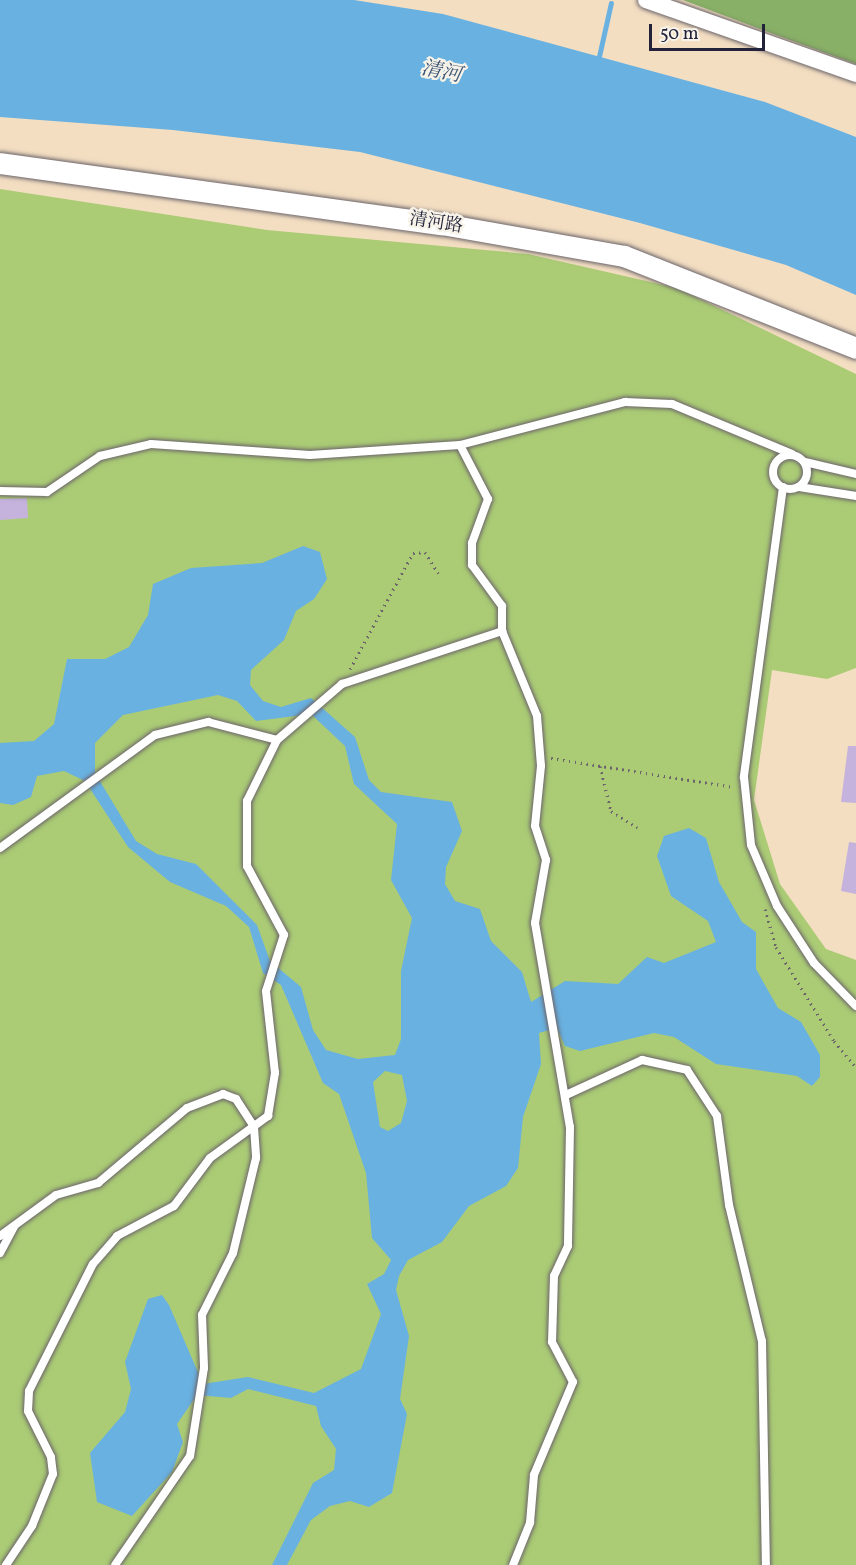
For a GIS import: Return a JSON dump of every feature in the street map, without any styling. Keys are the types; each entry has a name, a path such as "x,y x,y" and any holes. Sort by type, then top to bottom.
{"street":[{"path":"646,0 856,74"},
{"name":"清河路","path":"0,163 442,224 624,256 856,348"}],"lane":[{"path":"0,491 47,492 100,456 151,444 310,455 460,445 625,402 672,404 792,454 805,462 856,474"},
{"path":"460,445 488,499 472,543 472,565 502,606 502,631 525,677 540,756 535,826 546,860 535,923 538,961 554,1052 566,1095 568,1246 554,1276 552,1342 573,1382 534,1475 530,1523 513,1565"},
{"path":"792,454 773,467 783,487 745,789 751,845 777,906 814,963 856,1006"},
{"path":"799,486 808,473 805,462"},
{"path":"783,487 799,486 856,496"},
{"path":"6,1565 32,1526 53,1474 51,1457 28,1412 29,1391 93,1264 117,1236 174,1206 210,1158 268,1116 275,1073 266,991 284,935 247,866 248,801 278,740 342,684 502,631"},
{"path":"0,848 155,735 208,723 278,740"},
{"path":"566,1095 642,1060 687,1070 717,1116 729,1205 762,1341 766,1565"},
{"path":"0,1236 56,1195 98,1183 169,1118 203,1101 223,1094 236,1099 254,1127 256,1158 233,1253 202,1315 204,1368 190,1456 115,1565"},
{"path":"0,1253 14,1226"}],"path":[{"path":"342,684 413,553 425,552 438,573"},
{"path":"540,756 745,789"},
{"path":"600,766 611,810 637,827"},
{"path":"764,902 776,947 834,1041 856,1067"}],"green space":[{"path":"683,0 856,0 856,64 776,35"},
{"path":"0,189 267,230 528,254 677,288 856,374 856,668 827,679 772,670 754,800 780,884 826,949 856,960 856,1565 0,1565"}],"water":[{"name":"清河","path":"0,0 354,0 443,14 765,102 856,137 856,295 786,265 640,223 360,152 173,130 0,117"},
{"path":"303,546 320,552 327,579 314,599 296,611 284,640 251,670 250,685 263,701 281,707 311,698 355,737 369,780 381,792 452,802 462,831 446,867 445,884 455,901 480,909 491,941 522,972 531,1002 565,981 618,984 647,957 664,963 716,942 708,921 671,896 657,856 664,836 689,828 706,838 719,882 742,922 756,932 756,969 778,1008 801,1022 820,1055 820,1077 812,1086 797,1076 716,1064 674,1037 654,1033 580,1051 565,1046 557,1028 539,1033 541,1064 523,1117 518,1168 506,1186 469,1206 442,1242 408,1260 399,1276 396,1290 409,1336 400,1399 407,1414 392,1493 369,1507 350,1501 330,1506 311,1520 287,1565 272,1565 313,1483 334,1470 336,1449 321,1426 316,1406 248,1389 231,1398 197,1395 177,1424 183,1442 172,1472 132,1516 97,1502 90,1453 125,1412 131,1389 125,1362 148,1299 162,1295 169,1305 203,1384 248,1377 314,1393 361,1369 381,1314 367,1284 384,1274 391,1260 372,1238 366,1173 339,1094 323,1083 281,985 263,973 249,927 226,906 170,882 128,847 85,781 64,771 37,776 31,797 13,805 0,803 0,743 34,741 54,724 67,659 105,659 129,647 148,615 153,584 191,568 262,563","holes":["218,695 237,701 256,721 311,714 345,746 354,784 397,824 391,880 412,918 401,971 401,1039 395,1055 358,1059 326,1050 313,1030 301,987 270,961 257,925 196,864 157,854 136,841 95,773 95,743 123,715","385,1071 402,1075 407,1101 401,1123 388,1131 380,1127 373,1082"]}],"building":[{"path":"27,498 28,518 0,520 0,499"},
{"path":"848,746 856,746 856,803 841,802"},
{"path":"849,842 856,843 856,894 841,891"}],"waterway":[{"path":"598,61 611,3"}]}
